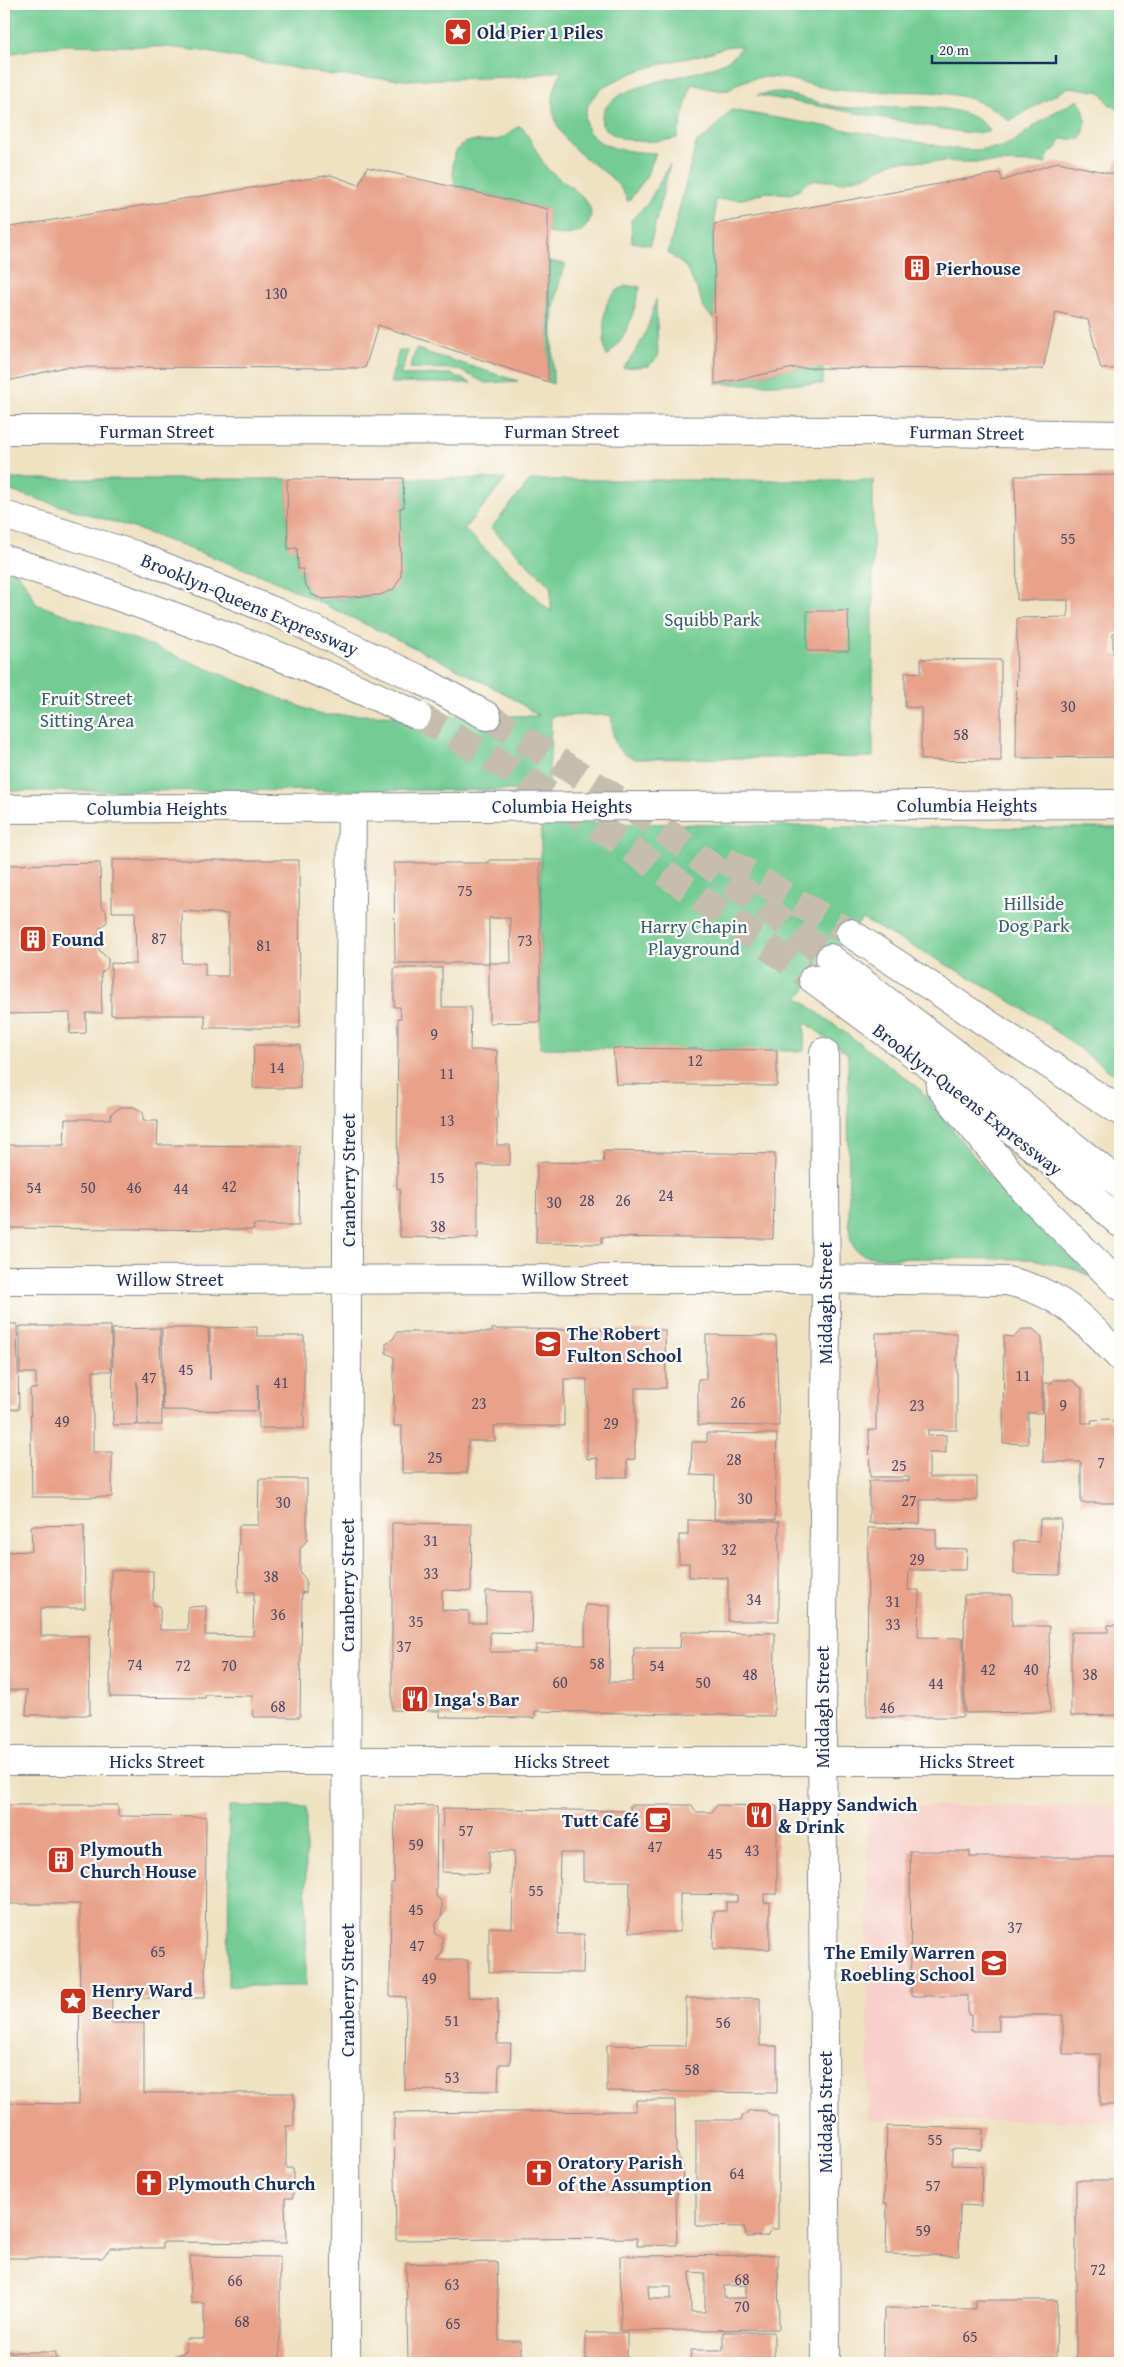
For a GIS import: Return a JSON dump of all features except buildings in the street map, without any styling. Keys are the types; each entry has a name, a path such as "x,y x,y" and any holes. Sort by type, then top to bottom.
{"main road":[{"name":"Furman Street","path":"4,430 881,431 1120,435"},
{"name":"Brooklyn-Queens Expressway","path":"4,515 135,555 269,610 419,679 487,716"},
{"name":"Brooklyn-Queens Expressway","path":"4,559 134,601 244,643 417,716"},
{"name":"Columbia Heights","path":"4,809 1120,804"},
{"name":"Cranberry Street","path":"346,2363 347,1279 352,808"},
{"path":"850,933 1120,1111"},
{"name":"Brooklyn-Queens Expressway","path":"830,958 1015,1099 1120,1184"},
{"name":"Brooklyn-Queens Expressway","path":"813,979 915,1054 1014,1132 1120,1223"},
{"name":"Middagh Street","path":"824,1052 825,1279 822,1761 826,2363"},
{"path":"915,1054 949,1100 1026,1191 1120,1286"},
{"name":"Willow Street","path":"4,1280 825,1279 1007,1281 1033,1286 1059,1300 1080,1317 1120,1357"},
{"name":"Hicks Street","path":"4,1761 1120,1761"}],"shaded area":[{"name":"The Emily Warren Roebling School","path":"867,1806 1120,1806 1120,2121 868,2120"}],"green space":[{"path":"4,4 1120,4 1120,110 1109,104 1101,92 1069,87 1009,121 991,108 971,99 949,94 838,90 767,77 744,81 728,90 714,90 691,84 677,138 659,141 637,141 617,136 609,132 602,125 605,108 619,96 639,87 712,67 731,58 741,46 726,47 705,54 652,66 627,75 603,88 591,100 585,116 587,127 592,136 611,147 635,152 656,153 645,179 628,202 618,185 606,173 577,151 561,133 554,113 553,103 554,92 562,71 519,77 407,80 332,75 202,51 167,47 66,45 4,55"},
{"path":"776,92 839,107 942,108 961,112 978,120 990,131 961,132 757,95"},
{"path":"1078,100 1083,109 1085,119 1081,139 1061,139 1057,148 1048,154 1046,163 896,161 865,176 841,182 817,180 808,182 801,189 791,194 767,192 743,199 715,200 714,319 703,308 699,293 686,267 668,253 696,143 709,134 731,110 957,149 974,150 1002,147 1014,141 1051,114"},
{"path":"520,126 547,168 578,193 590,208 591,216 587,225 579,232 570,235 548,233 548,209 456,187 453,166 459,147 472,141 500,139"},
{"path":"670,164 650,245 632,242 631,220 648,203"},
{"path":"548,261 565,264 556,295 554,310 553,384 548,382"},
{"path":"626,286 640,287 629,325 621,340 607,357 604,336 605,311 613,294"},
{"path":"656,299 658,357 649,366 623,368 644,336"},
{"path":"416,349 518,381 486,383 457,369 410,368"},
{"path":"399,351 408,351 400,375 451,374 471,383 390,383"},
{"path":"794,368 823,368 823,384 715,384"},
{"path":"403,478 506,479 464,529 551,612 551,587 491,528 531,480 873,480 873,757 636,759 622,752 615,743 611,715 551,716 549,790 4,791 4,559 23,580 36,604 137,640 321,715 539,716 506,694 438,659 271,579 137,529 4,489 4,479 287,479 288,548 297,548 298,568 303,569 304,582 311,594 324,599 334,599 380,595 400,508 404,507"},
{"path":"541,822 863,827 1120,828 1120,1079 1041,1020 986,986 862,919 798,998 918,1087 1007,1197 1091,1277 1073,1268 1031,1259 882,1258 866,1256 856,1250 851,1241 849,1225 848,1054 805,1022 804,1051 540,1048"},
{"path":"229,1806 306,1807 306,1986 228,1986"}],"tunnel":[{"path":"417,715 570,808 668,875 813,979"},
{"path":"487,716 655,823 830,958"},
{"path":"725,860 850,933"}],"place":[{"name":"Old Pier 1 Piles","path":"458,32"},
{"name":"Pierhouse","path":"917,268"},
{"name":"Found","path":"33,939"},
{"name":"The Robert Fulton School","path":"548,1344"},
{"name":"Inga's Bar","path":"415,1699"},
{"name":"Happy Sandwich & Drink","path":"759,1815"},
{"name":"Tutt Café","path":"658,1820"},
{"name":"Plymouth Church House","path":"61,1860"},
{"name":"The Emily Warren Roebling School","path":"994,1963"},
{"name":"Henry Ward Beecher","path":"73,2001"},
{"name":"Oratory Parish of the Assumption","path":"539,2173"},
{"name":"Plymouth Church","path":"149,2183"}],"park label":[{"name":"Squibb Park","path":"712,619"},
{"name":"Fruit Street Sitting Area","path":"87,709"},
{"name":"Hillside Dog Park","path":"1034,914"},
{"name":"Harry Chapin Playground","path":"694,937"}]}
